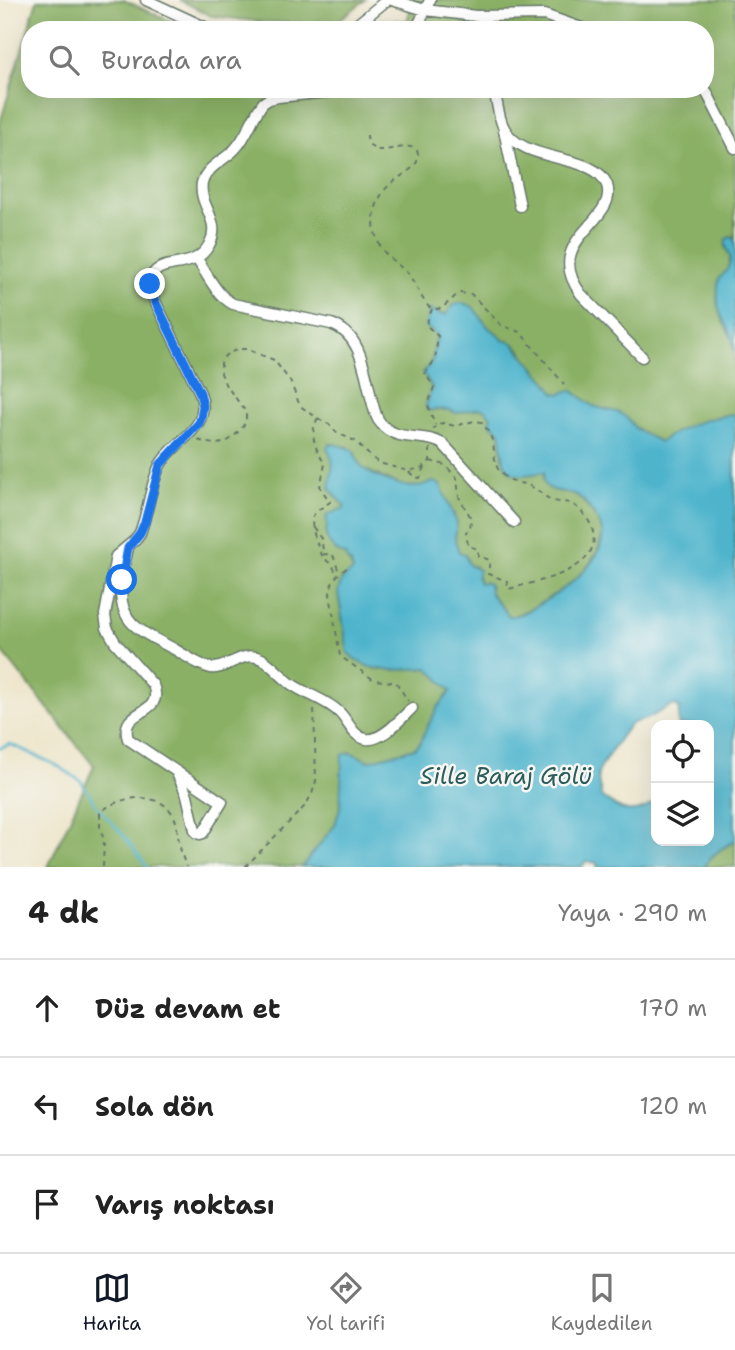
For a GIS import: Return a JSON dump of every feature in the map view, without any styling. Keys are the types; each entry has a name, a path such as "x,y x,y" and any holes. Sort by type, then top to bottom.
{"street":[{"path":"146,0 192,21"},
{"path":"362,21 389,0 477,16 544,15 561,21"},
{"path":"420,21 428,5"},
{"path":"477,16 478,21"},
{"path":"176,771 187,795 195,830 197,833 203,833 222,802 128,738 128,721 150,706 156,696 153,685 110,634 105,622 116,556 128,548 140,533 160,465 201,418 203,406 151,293 150,284 155,271 160,268 188,263 205,252 213,237 214,227 203,195 203,181 212,168 239,146 263,103 274,98"},
{"path":"496,98 520,206"},
{"path":"710,98 735,148"},
{"path":"503,127 512,138 531,151 581,164 601,175 608,194 605,204 576,241 569,261 570,275 581,294 642,357"},
{"path":"197,258 227,301 246,308 331,324 343,330 357,347 379,421 397,435 438,441 452,452 514,522"},
{"path":"128,548 122,580 122,606 137,628 208,667 215,668 238,658 260,658 290,683 338,711 355,732 366,740 383,734 412,708"}],"path":[{"path":"366,135 369,144 380,149 412,146 418,153 412,168 389,185 376,204 374,220 383,251 407,273 427,305 438,309 459,293 471,294 501,325 520,332 564,384"},
{"path":"187,436 206,443 224,443 234,438 246,422 244,408 225,384 221,363 228,353 246,349 274,360 290,380 300,406 329,424 337,433 355,441 379,463 408,471 426,465 430,461 430,439 435,426 428,405 434,387 425,373 435,360 438,336 426,325 432,308"},
{"path":"317,418 313,438 317,452 325,464 320,487 330,502 314,513 312,525 321,555 334,567 335,577"},
{"path":"430,461 445,465 457,478 459,497 471,518 470,530 466,532 468,546 478,549 478,556 491,560 488,574 507,581 509,589 570,570 589,555 594,536 589,520 571,503 554,501 534,487 518,484 501,473 496,466 491,437 481,422 455,426 443,423 435,426"},
{"path":"408,471 420,478 426,465"},
{"path":"312,525 322,540 323,554 333,555 339,573"},
{"path":"347,568 335,577 330,587 340,656 374,680 396,682 412,708"},
{"path":"246,867 305,806 312,794 316,781 314,695"},
{"path":"103,867 104,841 100,828 100,813 126,799 143,798 158,801 176,820 186,867"}],"green space":[{"path":"37,0 124,0 170,21 31,21"},
{"path":"180,0 365,0 339,20 254,21 211,16"},
{"path":"413,0 735,0 735,242 733,238 725,246 731,258 727,271 719,279 717,302 734,343 735,414 696,423 660,442 635,428 627,418 593,406 573,391 555,393 519,348 504,341 489,328 472,306 453,306 446,315 440,314 432,361 423,373 432,387 426,405 450,409 456,413 480,408 487,411 492,425 500,431 523,475 544,472 569,492 577,495 599,522 602,537 588,566 572,583 534,607 508,616 490,592 489,584 479,584 476,567 469,565 465,555 459,552 455,540 454,514 432,482 418,487 403,486 362,468 354,452 348,447 330,444 333,466 330,489 345,506 327,527 326,534 335,550 346,556 353,571 338,592 348,653 380,670 428,668 451,691 438,707 421,742 415,748 369,761 350,752 335,825 302,867 48,867 94,766 0,649 0,123 21,53 21,98 714,98 714,21 407,21"},
{"path":"735,841 735,867 704,867 717,852"}],"water":[{"path":"729,237 735,242 735,351 718,302 719,280 730,264 726,243"},
{"name":"Sille Baraj Gölü","path":"459,303 472,306 489,328 504,341 514,344 555,393 573,391 593,406 620,413 635,428 660,442 696,423 735,414 735,841 717,852 704,867 597,867 597,863 586,861 582,867 302,867 335,825 340,808 342,756 352,753 369,761 415,748 421,742 438,707 451,691 428,668 376,669 357,661 348,653 338,592 342,579 353,571 346,556 333,548 328,541 326,533 327,515 345,506 330,489 333,465 328,445 352,449 363,468 388,481 410,487 436,482 441,486 457,523 455,540 459,552 465,554 469,565 479,570 479,583 489,584 490,593 509,616 526,612 576,579 595,557 601,545 602,533 598,521 580,498 546,486 544,472 523,475 508,469 503,458 500,431 492,425 487,411 480,408 456,413 427,410 432,387 423,373 432,361 437,336 425,326 430,310 446,315"}],"waterway":[{"path":"0,748 10,744 58,766 81,781 96,805 147,867"}],"route":[{"path":"122,580 128,548 145,522 160,465 199,423 203,412 200,393 151,293 150,284"}]}
